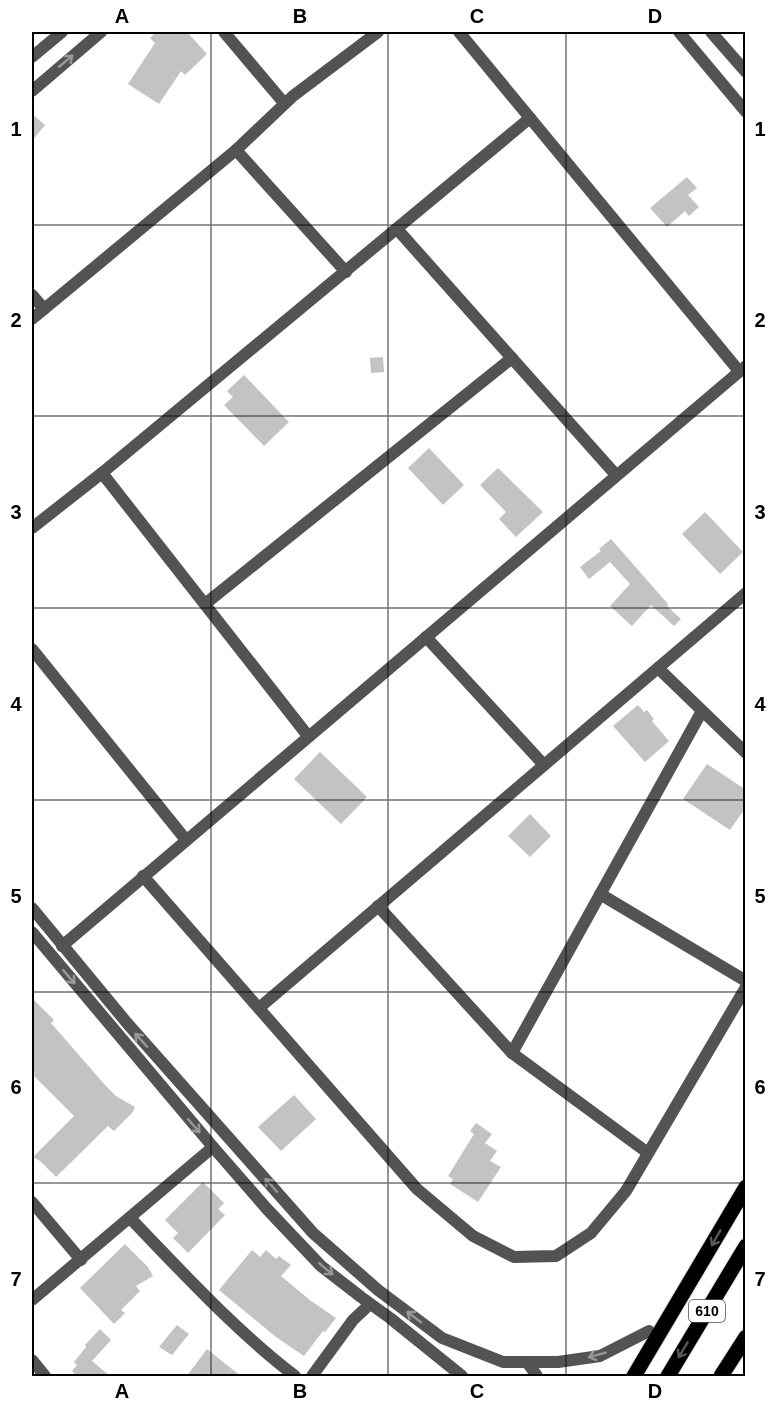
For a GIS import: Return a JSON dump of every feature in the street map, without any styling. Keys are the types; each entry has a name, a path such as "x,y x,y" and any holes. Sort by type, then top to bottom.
{"main road":[{"path":"634,1377 746,1187"},
{"name":"610","path":"668,1377 746,1246"},
{"path":"722,1377 746,1337"}],"street":[{"path":"32,57 62,32"},
{"path":"32,91 101,32"},
{"path":"224,32 284,103"},
{"path":"32,319 236,150 284,103 378,32"},
{"path":"62,946 742,368 459,32"},
{"path":"679,32 746,112"},
{"path":"730,32 715,36 746,72"},
{"path":"32,528 102,473 530,118"},
{"path":"236,150 346,272"},
{"path":"398,229 616,475"},
{"path":"32,295 44,309"},
{"path":"205,604 512,358"},
{"path":"102,473 308,736"},
{"path":"259,1008 746,593"},
{"path":"426,637 544,765"},
{"path":"32,649 186,840"},
{"path":"658,668 746,753"},
{"path":"512,1053 702,711"},
{"path":"143,876 417,1189 473,1236 514,1257 556,1256 591,1233 626,1191 746,987"},
{"path":"600,894 746,981"},
{"path":"378,906 512,1053 648,1153"},
{"path":"32,908 127,1023 313,1233 378,1290 442,1338 503,1362 558,1362 600,1356 649,1331"},
{"path":"32,932 213,1147 321,1266 398,1324 462,1377"},
{"path":"32,1300 213,1147"},
{"path":"32,1202 81,1260"},
{"path":"130,1218 218,1308 296,1377"},
{"path":"312,1377 354,1320 370,1304"},
{"path":"32,1360 45,1377"},
{"path":"527,1362 537,1377"}],"building":[{"path":"156,32 187,32 207,54 185,75 181,71 159,104 128,84 155,43 150,38"},
{"path":"32,114 45,125 32,141"},
{"path":"687,177 697,188 688,195 699,207 689,216 685,211 667,227 650,208"},
{"path":"383,357 384,372 371,373 370,358"},
{"path":"244,375 289,422 264,446 224,405 233,397 227,391"},
{"path":"429,448 464,485 443,505 408,468"},
{"path":"498,468 543,512 516,537 499,519 506,512 480,485"},
{"path":"705,512 743,552 720,574 682,534"},
{"path":"611,539 668,604 667,606 681,619 674,626 651,605 632,626 610,606 630,584 610,562 589,579 580,567 601,551 599,549"},
{"path":"638,705 644,712 647,710 654,719 652,721 669,741 645,762 613,726"},
{"path":"320,752 367,797 341,824 294,779"},
{"path":"707,764 746,790 746,807 730,830 683,799"},
{"path":"530,814 551,836 530,857 508,836"},
{"path":"32,998 54,1020 51,1023 105,1085 116,1096 135,1107 114,1131 108,1126 56,1177 33,1157 74,1116 32,1074"},
{"path":"294,1095 316,1119 281,1151 258,1127"},
{"path":"476,1123 492,1134 485,1143 497,1151 490,1161 501,1167 478,1202 450,1184 453,1179 448,1176 474,1134 470,1131"},
{"path":"203,1182 224,1203 218,1209 225,1215 188,1253 173,1238 178,1233 165,1220"},
{"path":"125,1244 148,1267 153,1276 136,1286 140,1291 121,1310 125,1313 114,1324 80,1288"},
{"path":"252,1250 260,1257 266,1250 276,1259 279,1256 291,1265 281,1276 336,1318 304,1356 276,1337 219,1290"},
{"path":"177,1325 189,1334 172,1355 159,1347"},
{"path":"100,1329 111,1340 92,1361 111,1377 78,1377 72,1371 77,1365 74,1362 86,1347 85,1345"},
{"path":"207,1349 242,1377 186,1377"}]}
